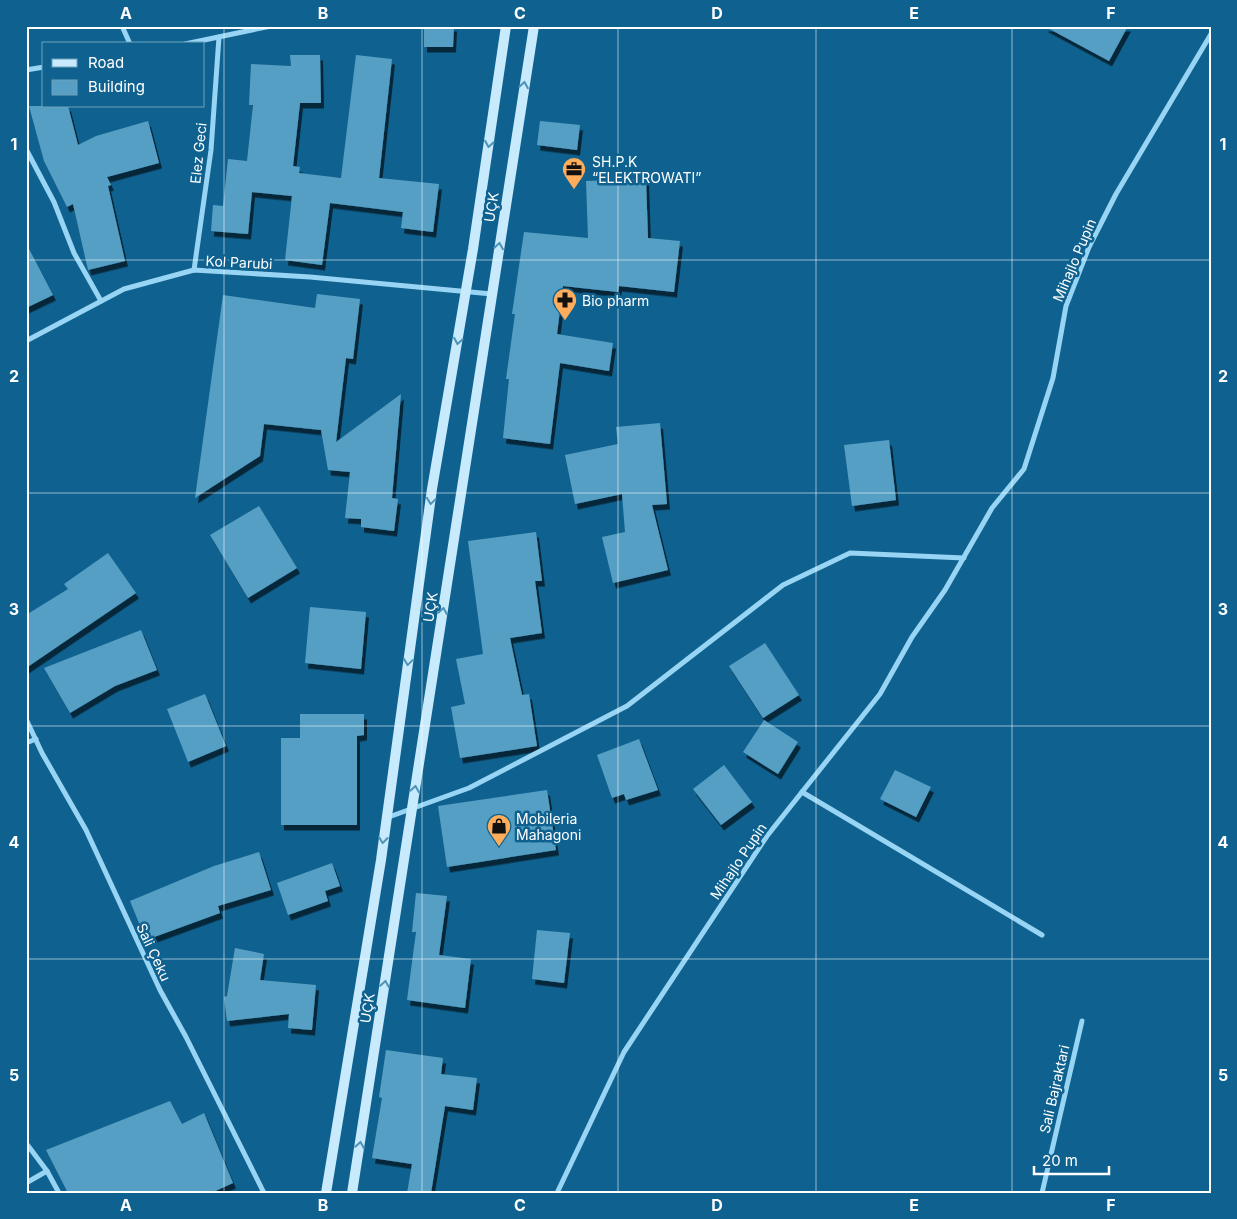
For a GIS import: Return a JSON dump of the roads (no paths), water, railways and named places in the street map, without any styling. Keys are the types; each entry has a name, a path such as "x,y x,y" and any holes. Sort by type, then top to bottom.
{"main road":[{"name":"UÇK","path":"326,1193 386,818 432,489 466,292 506,26"},
{"name":"UÇK","path":"352,1193 534,26"}],"street":[{"path":"122,26 129,42"},
{"path":"195,42 271,26"},
{"name":"Mihajlo Pupin","path":"556,1193 624,1052 767,836 880,694 912,638 945,590 992,508 1024,469 1053,378 1066,306 1089,247 1116,194 1211,34"},
{"name":"Elez Geci","path":"194,270 211,150 219,37"},
{"path":"26,70 42,67"},
{"path":"26,148 54,202 74,253 101,301"},
{"name":"Kol Parubi","path":"26,342 124,289 194,270 310,277 492,294"},
{"path":"386,818 469,788 626,706 783,585 850,553 964,558"},
{"name":"Sali Çeku","path":"26,720 86,830 160,990 186,1037 264,1193"},
{"path":"26,743 36,739"},
{"path":"802,792 1042,935"},
{"name":"Sali Bajraktari","path":"1042,1193 1082,1020"},
{"path":"26,1143 47,1172 59,1193"},
{"path":"26,1183 47,1172"}],"place":[{"name":"SH.P.K “ELEKTROWATI”","path":"574,190"},
{"name":"Bio pharm","path":"565,321"},
{"name":"Mobileria Mahagoni","path":"499,847"}]}
